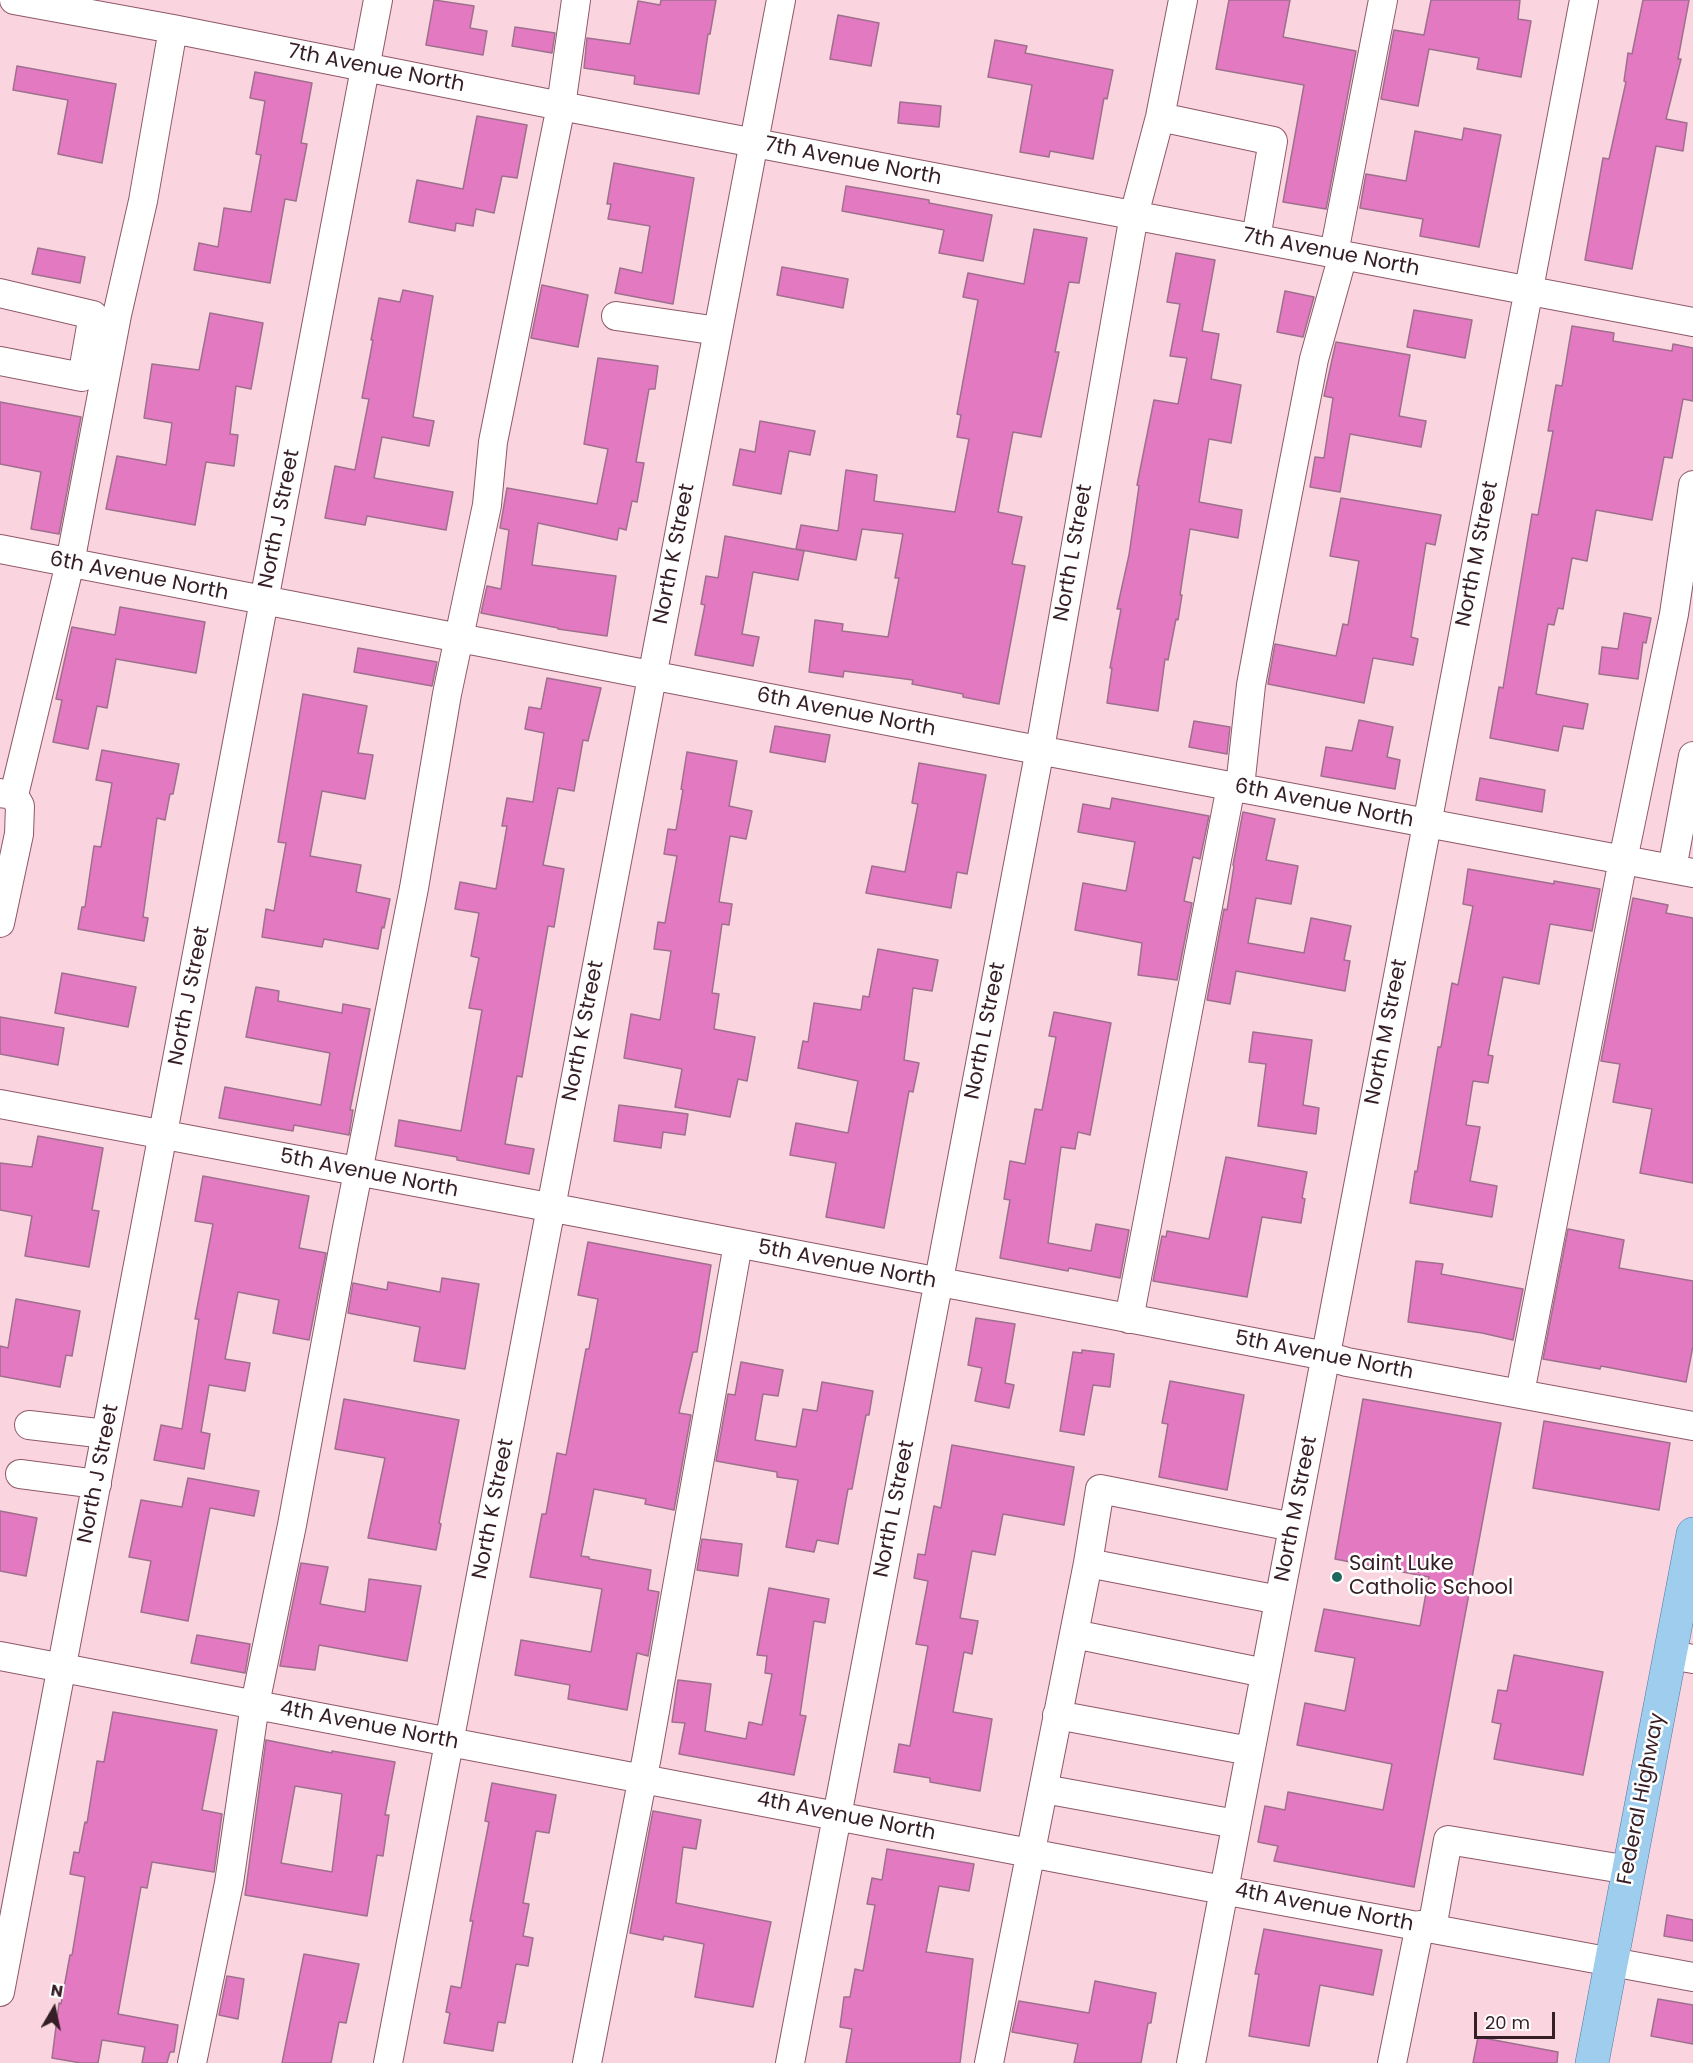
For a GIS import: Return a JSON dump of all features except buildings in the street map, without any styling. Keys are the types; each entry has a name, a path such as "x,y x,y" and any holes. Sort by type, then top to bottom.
{"main road":[{"name":"Federal Highway","path":"1592,2063 1629,1870 1681,1657 1693,1534"}],"street":[{"name":"7th Avenue North","path":"14,0 116,9 173,29 561,106 1693,322"},
{"name":"North J Street","path":"0,1992 378,0"},
{"path":"192,2063 229,1883 255,1704 292,1526 459,639 487,505 493,442 561,106 576,0"},
{"name":"North K Street","path":"388,2063 781,0"},
{"name":"North L Street","path":"790,2063 1040,749 1134,215 1160,117 1183,0"},
{"path":"1129,1319 1235,787 1251,685 1314,359 1338,254 1383,0"},
{"name":"North M Street","path":"1191,2063 1584,0"},
{"path":"0,923 19,834 21,806 7,794 70,563 117,315 143,201 173,29"},
{"path":"1160,117 1273,141 1256,238"},
{"path":"0,293 93,315 82,377 0,361"},
{"path":"616,316 718,331"},
{"path":"1520,1393 1623,860 1674,614 1693,485"},
{"name":"6th Avenue North","path":"0,549 265,602 1682,871"},
{"path":"1682,871 1693,756"},
{"name":"5th Avenue North","path":"0,1104 1693,1426"},
{"path":"587,2063 642,1778 738,1244"},
{"path":"29,1425 106,1434"},
{"path":"20,1474 96,1484"},
{"path":"989,2063 1088,1563 1100,1489 1293,1527"},
{"path":"1088,1563 1279,1600"},
{"path":"1074,1634 1265,1673"},
{"name":"4th Avenue North","path":"0,1656 1693,1977"},
{"path":"1057,1715 1251,1751"},
{"path":"1044,1789 1236,1824"},
{"path":"1392,2063 1448,1840 1629,1870"}],"place":[{"name":"Saint Luke Catholic School","path":"1337,1577"}]}
